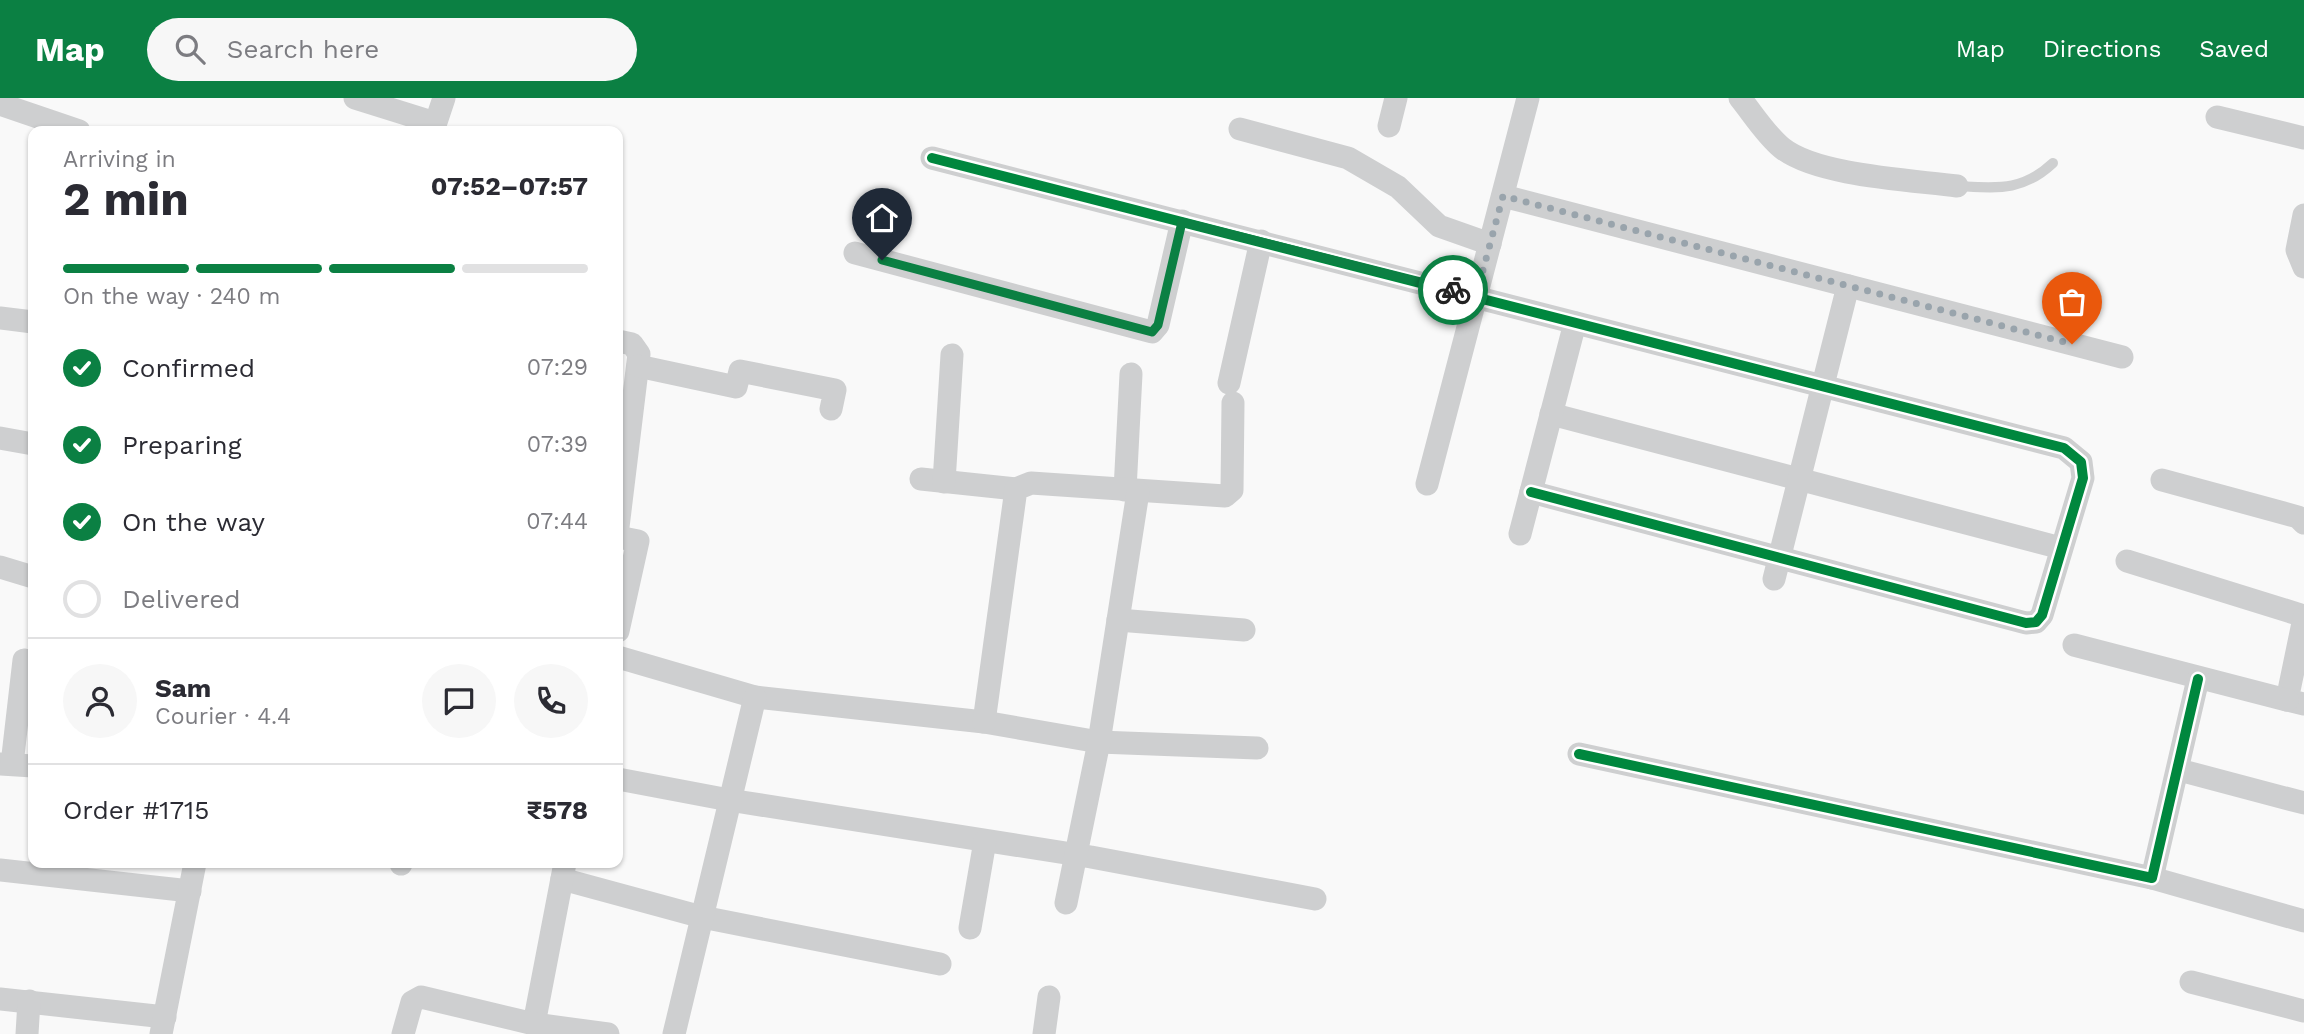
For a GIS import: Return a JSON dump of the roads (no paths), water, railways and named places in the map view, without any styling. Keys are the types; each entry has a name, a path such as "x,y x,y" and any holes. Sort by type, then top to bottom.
{"street":[{"path":"355,98 431,126"},
{"path":"434,126 444,98"},
{"path":"1389,126 1396,98"},
{"path":"1427,484 1528,98"},
{"path":"1740,98 1782,148 1801,160 1852,172 1957,186"},
{"path":"0,104 64,126"},
{"path":"2217,117 2304,138"},
{"path":"1240,129 1348,158 1398,187 1439,226 1490,244"},
{"path":"932,158 2064,448 2081,462 2083,478 2042,615 2036,622 1777,569 1531,492"},
{"path":"1503,196 2122,357"},
{"path":"2304,215 2297,250 2304,267"},
{"path":"855,253 1152,332 1158,325 1182,222"},
{"path":"921,479 1016,489 1031,483 1217,498 1229,494 1231,393 1261,241"},
{"path":"1777,569 1848,286"},
{"path":"0,318 28,321"},
{"path":"1520,534 1575,323"},
{"path":"623,342 632,344 639,354 624,434"},
{"path":"944,482 952,355"},
{"path":"638,366 736,387 740,371 835,390 831,409"},
{"path":"1066,903 1099,742 1118,620 1131,491 1131,374"},
{"path":"1551,414 2061,548"},
{"path":"0,438 28,443"},
{"path":"2162,480 2298,517 2304,523"},
{"path":"984,722 1016,489"},
{"path":"623,538 638,541 623,608"},
{"path":"2074,645 2295,702 2304,617 2127,561"},
{"path":"0,567 28,575"},
{"path":"1118,620 1244,629"},
{"path":"623,658 755,697 984,722 1099,742 1257,748"},
{"path":"15,765 24,660"},
{"path":"2152,878 2179,771 2198,679"},
{"path":"674,1034 755,697"},
{"path":"1579,754 2152,878 2304,921"},
{"path":"2179,771 2304,803"},
{"path":"623,780 729,800 1076,855 1315,899"},
{"path":"970,928 985,841"},
{"path":"0,999 163,1025 194,868"},
{"path":"0,870 190,891"},
{"path":"534,1024 564,871 702,917 940,964"},
{"path":"2191,982 2304,1011"},
{"path":"403,1034 412,1002 421,997 534,1024 608,1034"},
{"path":"1044,1034 1049,997"},
{"path":"27,1034 29,1002"}],"lane":[{"path":"1957,186 2021,186 2040,175 2053,163"}]}
